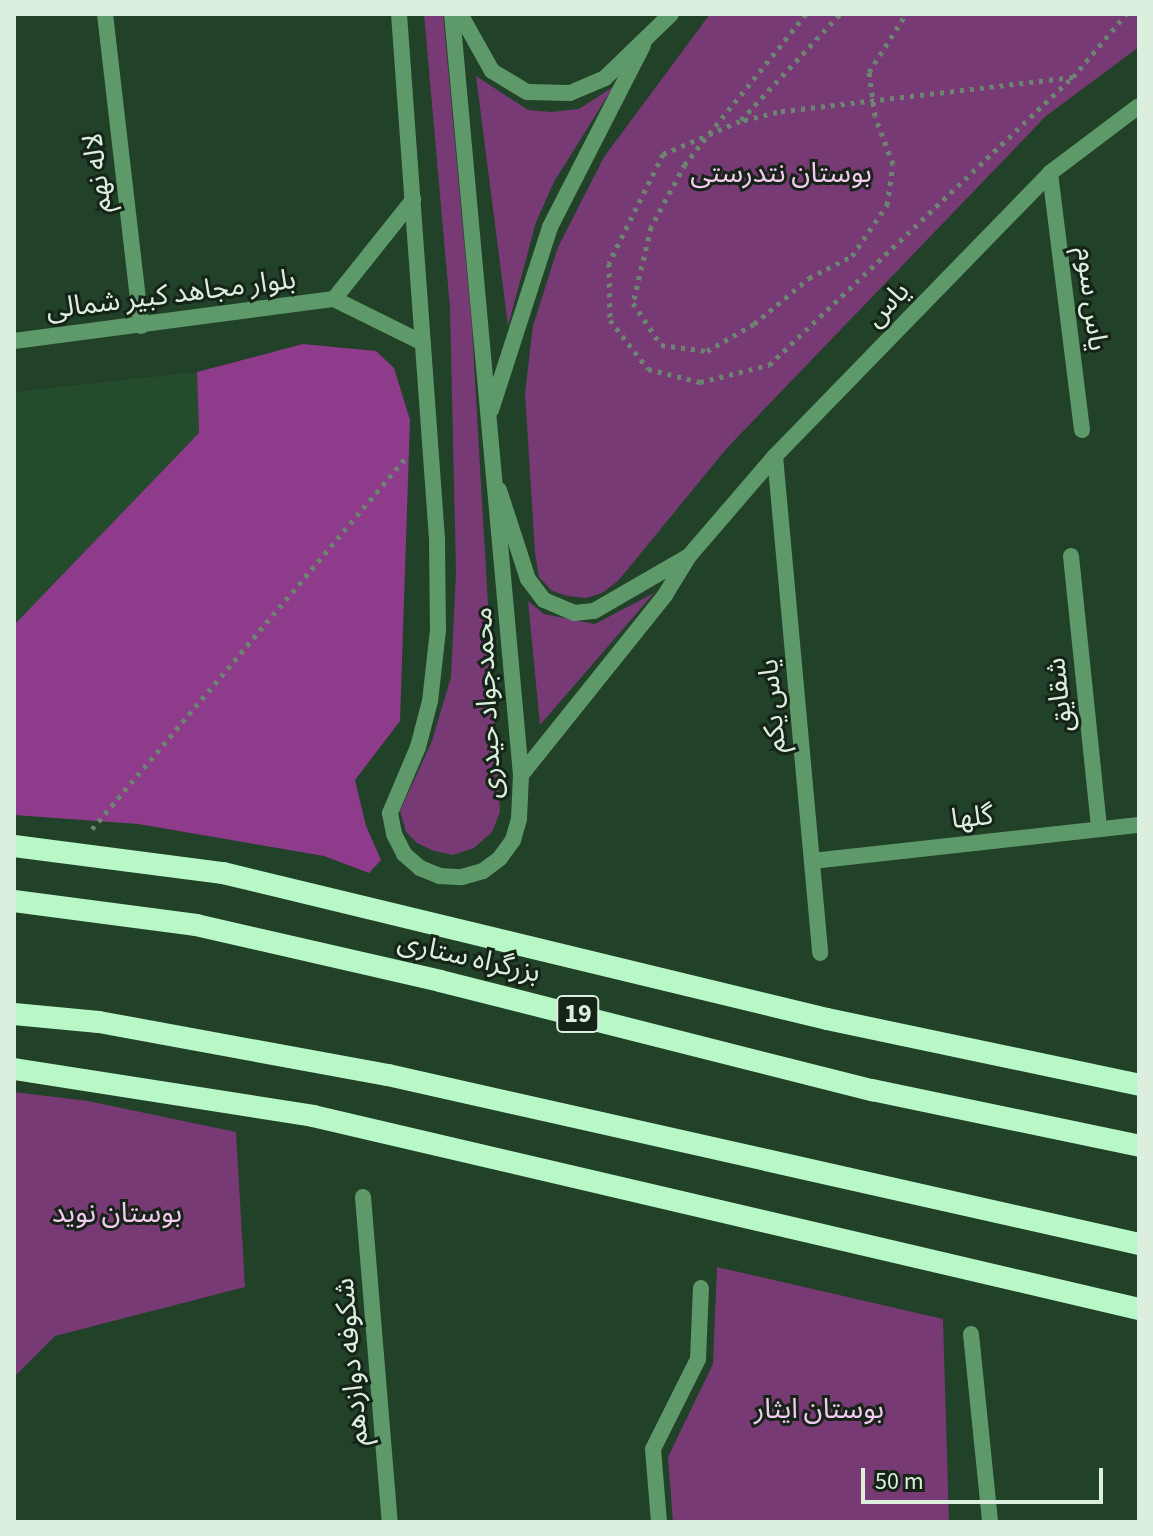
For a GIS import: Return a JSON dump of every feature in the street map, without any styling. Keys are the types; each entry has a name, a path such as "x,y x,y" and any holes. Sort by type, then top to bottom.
{"highway":[{"path":"14,846 73,851 223,873 903,1037 1139,1085"},
{"name":"بزرگراه ستاری","path":"14,901 196,925 455,984 872,1090 1139,1146"},
{"path":"14,1014 99,1022 388,1075 1139,1244"},
{"path":"14,1069 313,1116 1139,1309"}],"street":[{"name":"لاله نهم","path":"105,14 141,326"},
{"name":"محمدجواد حیدری","path":"399,14 430,430 438,630 430,701 418,747 390,813 394,834 404,854 420,868 440,876 462,877 483,871 500,858 513,840 519,819 521,775 491,410 452,14"},
{"path":"460,14 492,71 527,92 570,93 605,78 643,45 671,14"},
{"path":"491,410 550,227 643,45"},
{"name":"یاس","path":"689,556 775,456 1050,173 1139,106"},
{"name":"یاس سوم","path":"1050,173 1082,430"},
{"path":"413,200 334,299 423,343"},
{"name":"بلوار مجاهد کبیر شمالی","path":"14,341 334,299"},
{"name":"یاس یکم","path":"775,456 820,953"},
{"path":"497,486 528,579 544,600 574,613 594,611 689,556"},
{"path":"521,775 665,595 689,556"},
{"name":"شقایق","path":"1071,556 1099,829"},
{"name":"گلها","path":"812,861 1139,825"},
{"name":"شکوفه دوازدهم","path":"363,1197 390,1522"},
{"path":"659,1522 653,1449 698,1359 701,1288"},
{"path":"971,1334 990,1522"}],"path":[{"path":"806,14 685,164 651,227 633,303 661,345 707,351 754,324 809,278 852,256 887,205 893,164 875,116 869,72 906,14"},
{"path":"740,121 840,14"},
{"path":"1073,77 873,98 777,112 740,121 663,154 609,263 610,320 648,369 700,382 769,365 1073,77 1126,14"},
{"path":"73,851 430,430"}],"shaded area":[{"path":"303,344 376,351 394,368 410,420 400,721 355,780 366,826 381,860 369,873 324,856 138,824 14,815 14,625 199,433 197,372"},
{"path":"197,372 199,433 14,625 14,392"}],"green space":[{"path":"424,14 443,14 472,328 500,812 492,832 474,848 453,855 417,843 406,832 400,811 432,741 451,677 456,572 450,308"},
{"name":"بوستان نتدرستی","path":"710,14 1139,14 1139,47 1046,116 727,448 618,581 602,593 586,598 568,596 552,591 539,577 535,553 525,393 533,326 558,247 604,157"},
{"path":"476,76 528,110 551,112 579,109 613,87 554,182 536,222 508,326"},
{"path":"654,593 540,725 528,601 544,614 595,624"},
{"name":"بوستان نوید","path":"14,1092 88,1101 236,1132 245,1287 55,1336 14,1377"},
{"name":"بوستان ایثار","path":"717,1267 943,1319 949,1522 673,1522 668,1457 713,1364"}]}
